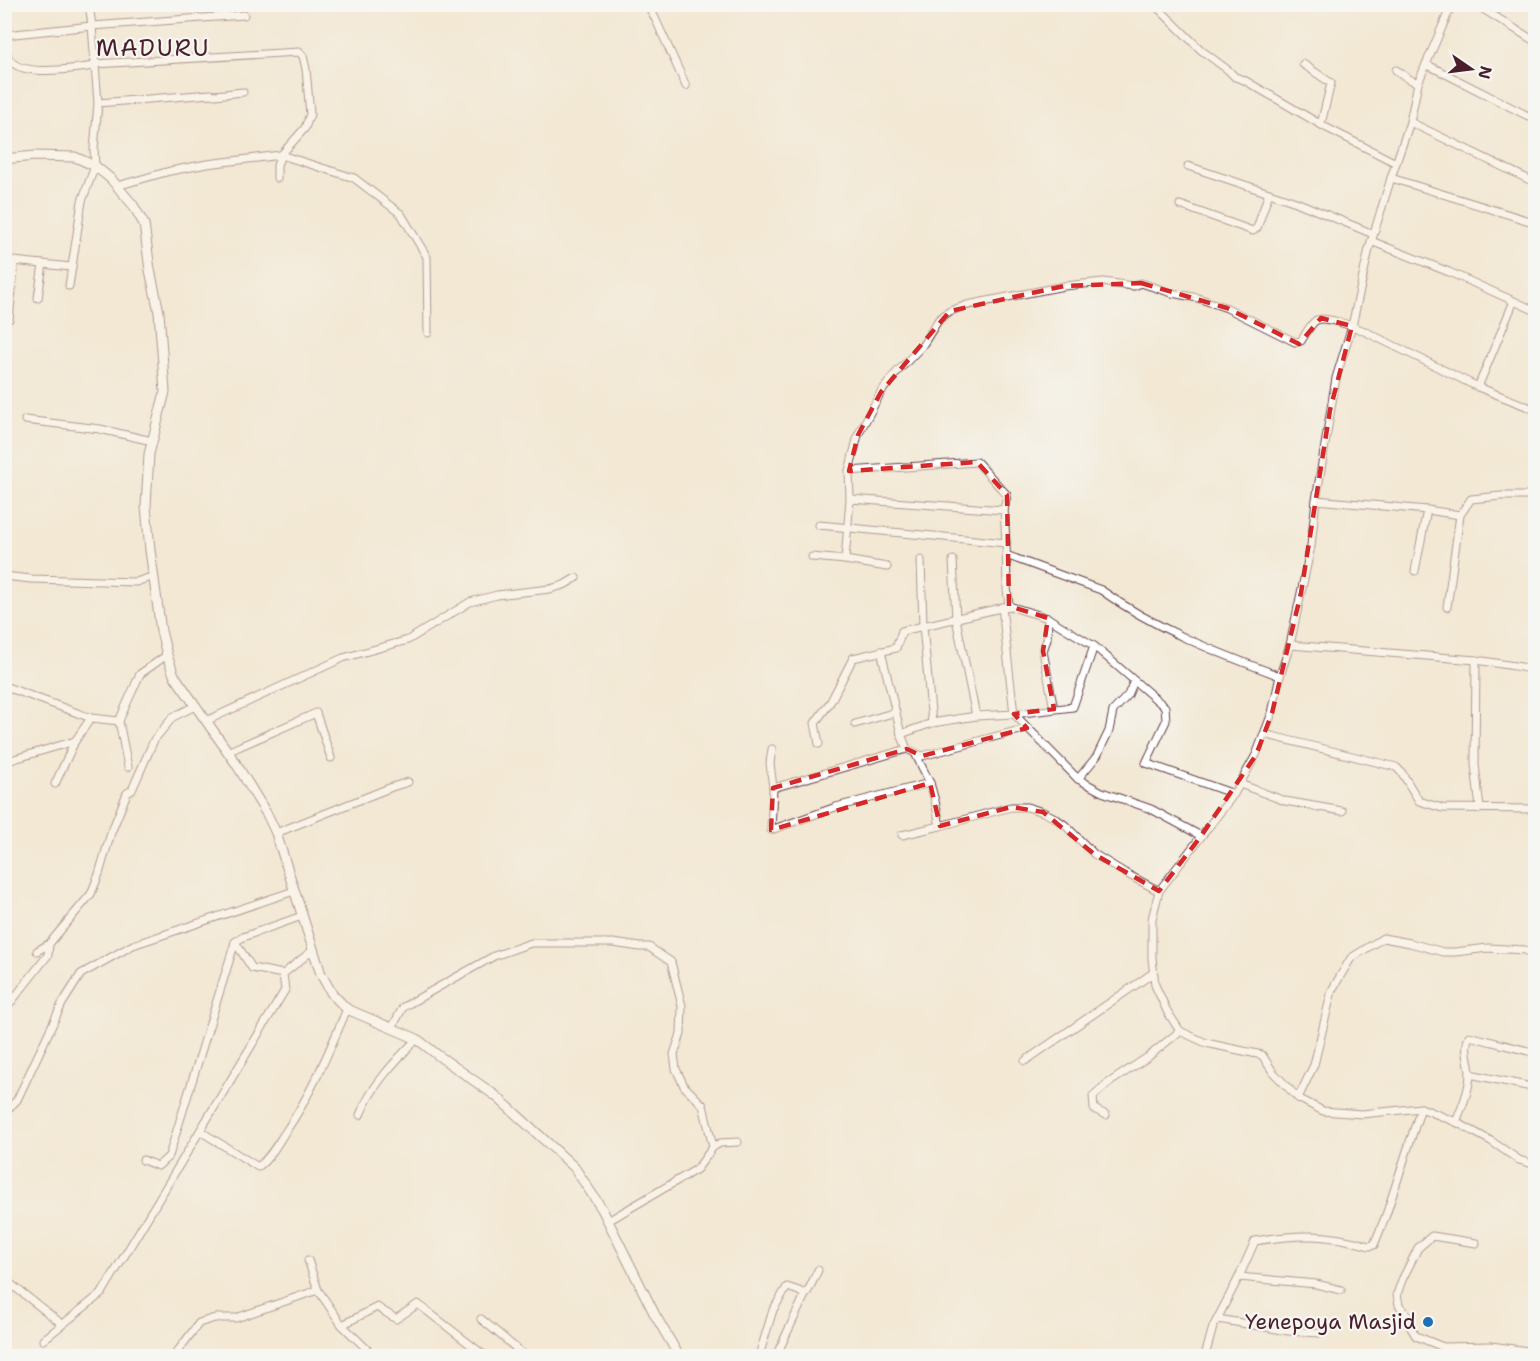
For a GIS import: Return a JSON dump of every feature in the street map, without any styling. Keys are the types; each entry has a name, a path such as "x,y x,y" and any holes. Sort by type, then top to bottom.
{"main road":[{"path":"4,159 35,156 75,157 95,166 117,186 133,205 144,224 150,270 159,312 165,392 149,454 146,507 161,632 174,675 268,816 276,833 321,974 332,994 347,1009 417,1039 496,1096 574,1167 602,1209 655,1315 679,1355"}],"street":[{"path":"69,286 82,201 95,166 94,149 98,103 89,4"},
{"path":"647,4 686,86"},
{"path":"1154,4 1201,50 1234,77 1244,80 1325,127 1396,163"},
{"path":"1452,4 1418,83 1410,122 1372,238 1352,326 1336,378 1316,500 1311,546 1290,645 1272,713 1256,755 1234,794 1159,891 1152,919 1152,973 1167,1011 1180,1031 1206,1043 1262,1055 1273,1071 1298,1098 1323,1111 1362,1114 1421,1108 1456,1122 1491,1141 1519,1160 1536,1165"},
{"path":"1475,4 1536,42"},
{"path":"244,15 5,34 6,48 9,59 16,66 50,72 95,65 299,52 303,56 306,69 310,114 305,128 280,155 277,178"},
{"path":"1303,64 1331,83 1321,124"},
{"path":"1426,64 1536,120"},
{"path":"1396,70 1418,83"},
{"path":"98,103 243,92"},
{"path":"1410,122 1536,183"},
{"path":"117,186 170,171 280,155 354,178 401,214 427,257 428,333"},
{"path":"1188,166 1296,202 1536,311"},
{"path":"1391,178 1536,223"},
{"path":"1180,205 1253,231 1257,228 1269,193"},
{"path":"4,260 71,267"},
{"path":"4,319 9,320 15,261"},
{"path":"38,298 43,264"},
{"path":"845,560 850,499 849,471 858,435 881,392 922,346 939,319 950,311 968,305 1064,286 1103,282 1134,286 1141,283 1227,308 1295,342 1301,341 1315,321 1321,318 1352,326 1478,387 1536,410"},
{"path":"1478,387 1514,301"},
{"path":"25,420 100,429 152,441"},
{"path":"849,471 976,462 1007,495 1004,510 1005,607 1014,714 1078,779 1102,792 1151,808 1202,836"},
{"path":"1447,608 1460,515 1472,499 1536,496"},
{"path":"850,499 1004,510"},
{"path":"1316,500 1460,515"},
{"path":"1415,571 1427,510"},
{"path":"819,525 1006,543"},
{"path":"1006,555 1101,590 1114,600 1208,649 1280,676"},
{"path":"812,557 887,567"},
{"path":"921,560 923,626 932,723"},
{"path":"953,560 956,619 976,716"},
{"path":"4,576 136,582 154,576"},
{"path":"206,721 343,658 408,640 470,602 497,595 550,589 576,578"},
{"path":"819,744 815,723 831,701 852,658 896,648 902,631 1005,607 1048,618 1094,646 1165,707 1166,721 1146,762 1234,794"},
{"path":"1048,618 1047,639 1043,651 1054,709"},
{"path":"1290,645 1476,660 1536,671"},
{"path":"901,734 932,723 976,716 1073,707 1094,646"},
{"path":"881,651 901,734 907,748 915,753 922,756 1027,728"},
{"path":"128,767 119,722 140,674 167,655"},
{"path":"1476,660 1475,764 1480,809"},
{"path":"1078,779 1097,756 1109,731 1113,711 1128,695 1134,681"},
{"path":"4,686 91,718 119,722"},
{"path":"37,951 49,944 91,894 127,793 132,790 154,741 173,717 195,706"},
{"path":"855,724 896,712"},
{"path":"227,752 316,713 331,758"},
{"path":"55,784 75,741 91,718"},
{"path":"1264,734 1396,767 1419,801 1442,808 1536,810"},
{"path":"4,762 75,741"},
{"path":"772,748 770,763 773,788 771,830 836,807 930,783"},
{"path":"773,788 907,748"},
{"path":"915,753 930,783 940,826"},
{"path":"276,833 408,782"},
{"path":"1240,784 1285,801 1342,811"},
{"path":"902,835 1011,807 1027,807 1055,818 1094,854 1159,891"},
{"path":"4,1113 17,1100 62,1004 81,974 133,945 294,891"},
{"path":"143,1160 158,1166 170,1156 236,942 243,937 302,916"},
{"path":"1298,1098 1314,1065 1332,990 1351,958 1383,938 1443,952 1497,948 1525,950 1536,955"},
{"path":"236,942 252,968 283,974 313,950"},
{"path":"392,1028 403,1007 494,956 531,944 613,943 649,946 671,962 682,1006 681,1034 674,1054 676,1070 684,1086 703,1105 713,1147"},
{"path":"4,1011 48,955 49,944"},
{"path":"1025,1061 1152,973"},
{"path":"43,1340 102,1293 285,990 283,974"},
{"path":"200,1131 258,1167 268,1159 296,1118 321,1071 347,1009"},
{"path":"1106,1115 1094,1109 1093,1096 1180,1031"},
{"path":"1456,1122 1466,1095 1470,1074 1466,1044 1469,1036 1536,1053"},
{"path":"360,1115 366,1100 394,1062 417,1039"},
{"path":"1470,1074 1536,1088"},
{"path":"1206,1356 1213,1328 1255,1241 1310,1234 1339,1238 1369,1246 1374,1245 1421,1108"},
{"path":"608,1221 697,1169 713,1147 720,1143 738,1142"},
{"path":"1476,1243 1432,1236 1418,1248 1397,1293 1399,1305 1407,1315 1411,1328 1416,1336 1443,1347 1491,1346 1536,1352"},
{"path":"308,1260 318,1290 342,1324 374,1356"},
{"path":"776,1356 818,1270"},
{"path":"1239,1277 1316,1284 1341,1290"},
{"path":"4,1281 62,1324"},
{"path":"759,1356 773,1310 787,1287 805,1295"},
{"path":"174,1356 199,1323 215,1318 236,1318 318,1290"},
{"path":"342,1324 377,1307 396,1318 418,1304 485,1356"},
{"path":"481,1319 525,1356"},
{"path":"1218,1319 1288,1332 1320,1333"},
{"path":"1442,1356 1443,1347"},
{"path":"679,1355 690,1356"}],"highlighted area":[{"path":"1141,283 1227,308 1299,344 1321,318 1352,326 1330,410 1301,593 1272,713 1256,755 1201,836 1159,891 1094,854 1043,812 1011,807 940,826 930,783 771,830 773,788 907,749 922,756 1027,728 1014,714 1054,709 1043,651 1048,618 1009,606 1007,495 977,462 849,471 858,435 881,392 950,311 1064,286"}],"place":[{"name":"Yenepoya Masjid","path":"1428,1322"}],"district":[{"name":"MADURU","path":"153,48"}]}
